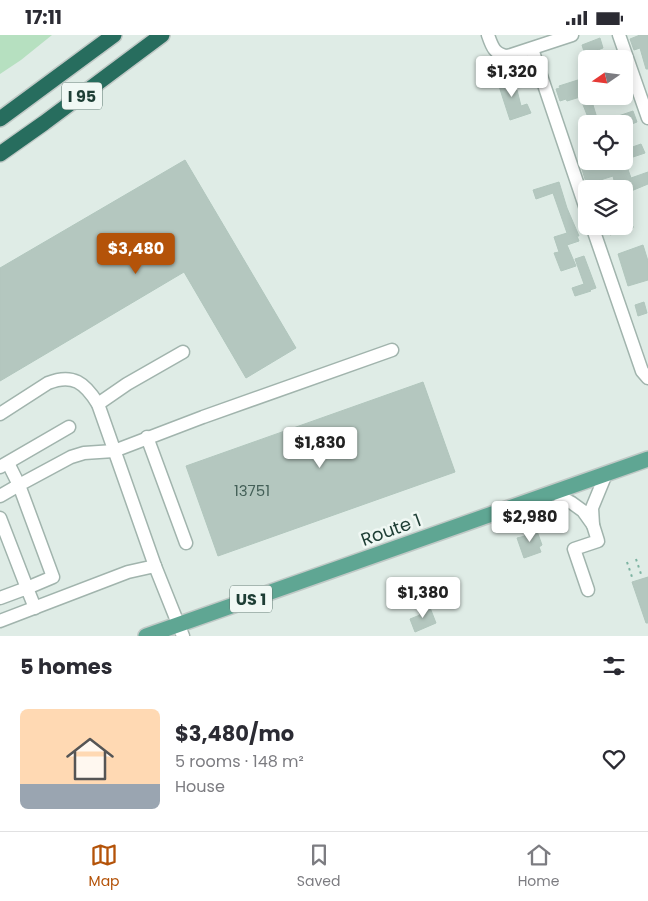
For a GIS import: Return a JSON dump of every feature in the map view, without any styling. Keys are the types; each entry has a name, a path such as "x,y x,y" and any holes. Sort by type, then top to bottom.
{"highway":[{"name":"I 95","path":"0,119 114,35"},
{"name":"I 95","path":"0,154 162,35"}],"main road":[{"name":"Route 1","path":"146,636 181,630 648,459"}],"street":[{"path":"488,35 492,47 497,53 508,56 572,35"},
{"path":"619,35 648,118"},
{"path":"532,49 578,185"},
{"path":"595,235 642,371 648,378"},
{"path":"0,496 70,457 84,453 114,451 147,437 392,350"},
{"path":"98,405 127,385 183,352"},
{"path":"0,414 48,383 56,380 67,378 73,380 91,393 98,405 155,566 181,630"},
{"path":"0,598 53,577 19,485 4,465 70,427"},
{"path":"147,437 186,543"},
{"path":"588,591 574,549 598,541 593,525 592,508 606,474"},
{"path":"553,493 583,511 593,525"},
{"path":"0,518 35,608"},
{"path":"0,621 128,573 155,566"}],"path":[{"path":"636,559 641,574"},
{"path":"627,562 632,577"}],"green space":[{"path":"0,35 52,35 0,74"}],"building":[{"path":"640,35 648,35 648,69 646,69 640,48 634,50 630,39"},
{"path":"600,38 603,48 584,50 582,45"},
{"path":"508,73 514,91 517,90 521,106 527,104 531,113 510,120 496,77"},
{"path":"578,80 578,98 560,101 556,89 560,88 559,86"},
{"path":"583,105 593,105 596,115 587,115"},
{"path":"633,111 637,122 633,124 633,115 621,115"},
{"path":"641,144 645,153 633,157 633,147"},
{"path":"185,160 296,348 246,378 184,272 0,381 0,268"},
{"path":"582,170 628,170 631,178 648,172 648,184 633,190 633,180 614,180 613,176 600,180 585,180"},
{"path":"559,182 567,208 579,236 577,236 579,241 567,245 576,266 561,271 554,253 559,252 554,237 567,233 553,193 536,199 533,190"},
{"path":"643,245 648,261 648,280 628,286 618,254"},
{"path":"584,256 596,288 575,296 572,288 584,284 575,259"},
{"path":"644,302 647,313 638,316 635,305"},
{"path":"423,382 455,472 218,556 186,466"},
{"path":"531,527 533,533 537,531 542,545 539,547 541,552 524,558 517,538 525,536 523,529"},
{"path":"648,577 648,623 646,623 632,582"},
{"path":"429,605 436,623 415,632 410,619 420,615 418,609"}]}
